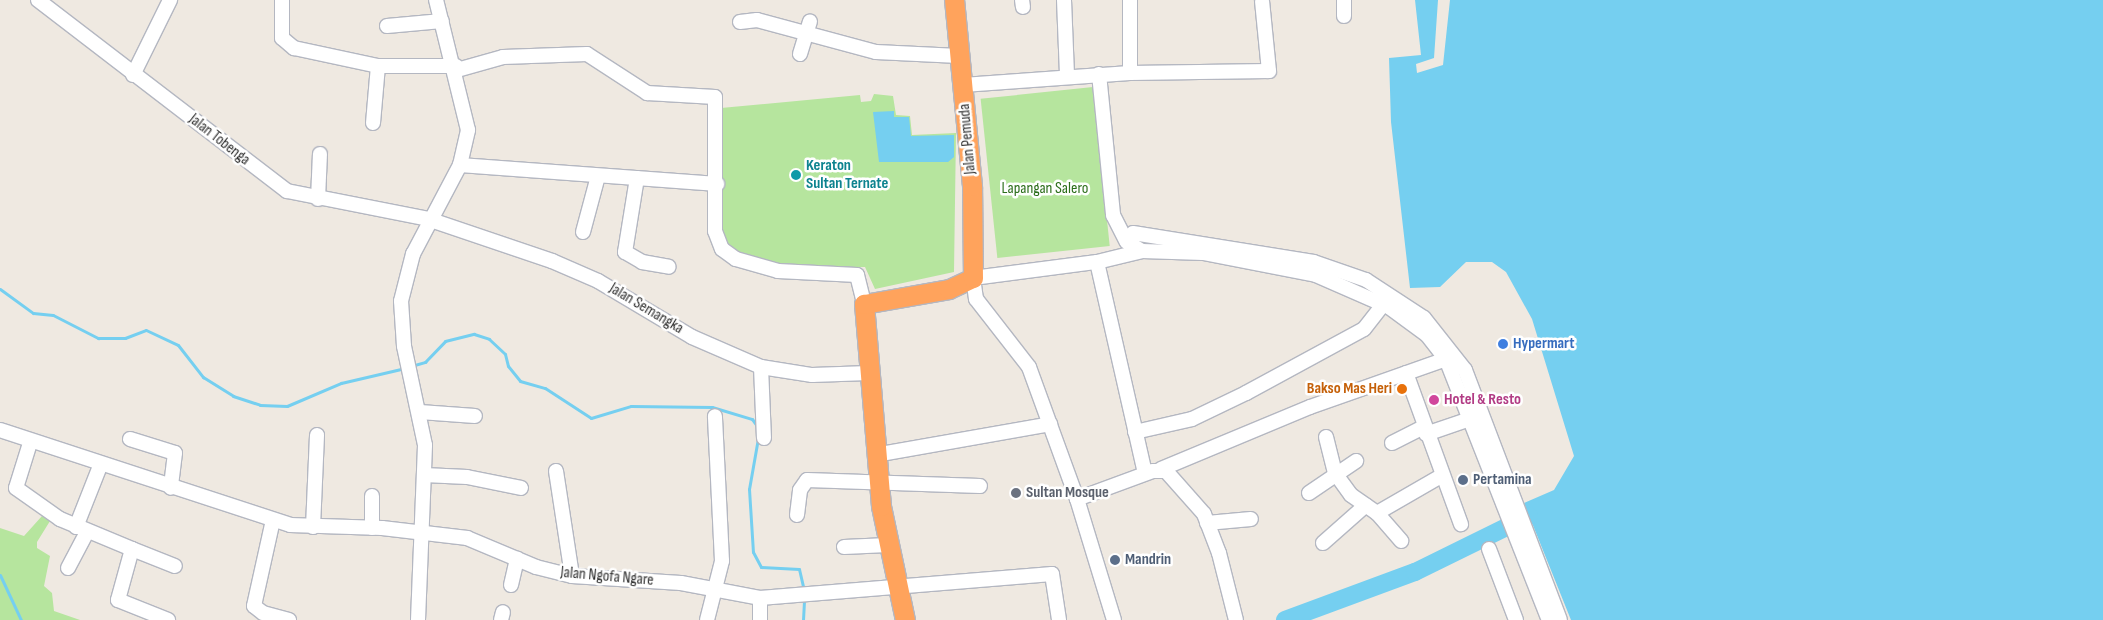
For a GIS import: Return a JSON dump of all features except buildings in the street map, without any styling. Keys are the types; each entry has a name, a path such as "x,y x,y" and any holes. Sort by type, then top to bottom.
{"highway":[{"name":"Jalan Pemuda","path":"954,0 963,85 973,278"},
{"path":"905,620 888,545 878,482 864,304 949,289 973,278"}],"street":[{"name":"Jalan Tobenga","path":"38,0 276,185 318,199 428,219"},
{"path":"133,75 170,0"},
{"path":"282,0 286,44 378,66 456,68 503,57 587,54 647,93 715,97 717,241 729,254 778,271 857,276 864,304"},
{"path":"418,620 424,475 420,412 412,382 401,301 428,219 460,165 468,130 456,68 436,0"},
{"path":"1064,0 1067,76"},
{"path":"1130,0 1130,73"},
{"path":"1344,0 1344,16"},
{"path":"963,85 1103,74 1269,71 1262,1"},
{"path":"740,22 757,20 808,28 876,52 959,56"},
{"path":"387,26 442,21"},
{"path":"800,54 808,28"},
{"path":"373,123 378,66"},
{"path":"1103,74 1128,243 1142,251 1203,252 1278,265 1356,289 1390,302 1436,330 1461,376 1511,508 1549,620"},
{"path":"318,199 320,154"},
{"path":"460,165 717,184"},
{"path":"583,232 598,176"},
{"path":"637,178 625,252 642,262 669,267"},
{"name":"Jalan Semangka","path":"428,219 598,281 692,337 761,367 812,375 869,373"},
{"path":"976,299 973,278 1097,262 1128,243 1314,262 1366,280 1427,335 1461,376 1470,419 1511,508"},
{"path":"1097,262 1145,473"},
{"path":"949,289 976,299 1017,347 1050,424 1077,499 1114,620"},
{"path":"1135,432 1192,419 1246,393 1364,329 1390,302"},
{"path":"1077,499 1145,473 1161,469 1446,359"},
{"path":"761,367 764,438"},
{"path":"1406,373 1441,476 1461,524"},
{"path":"420,412 475,416"},
{"path":"707,620 717,593 722,548 715,416"},
{"path":"1392,442 1425,430 1470,419"},
{"path":"875,455 1050,424"},
{"name":"Jalan Ngofa Ngare","path":"0,430 30,443 273,520 313,527 372,528 467,538 516,559 572,576 681,583 717,593 760,598 897,585"},
{"path":"313,527 317,435"},
{"path":"1326,437 1334,473 1401,540"},
{"path":"130,439 175,453 171,488"},
{"path":"30,443 15,486 82,529 175,566"},
{"path":"1309,493 1334,473 1356,461"},
{"path":"68,568 82,529 100,466"},
{"path":"1161,469 1186,490 1207,523 1236,619"},
{"path":"556,471 572,576"},
{"path":"424,475 467,476 521,488"},
{"path":"1324,544 1371,509 1441,476"},
{"path":"797,515 800,490 807,480 980,486"},
{"path":"372,496 372,528"},
{"path":"1207,523 1251,519"},
{"path":"273,520 254,606 289,620"},
{"path":"1521,537 1560,620"},
{"path":"844,547 888,545"},
{"path":"132,549 118,600 168,620"},
{"path":"1489,549 1516,620"},
{"path":"511,585 516,559"},
{"path":"897,585 1052,574 1059,620"},
{"path":"760,598 760,620"}],"green space":[{"name":"Lapangan Salero","path":"1093,87 1110,246 997,258 981,99"},
{"path":"874,94 893,96 896,115 910,116 912,135 956,133 954,272 875,289 865,267 795,268 750,260 725,247 718,218 721,108 860,95 861,102 871,101"},
{"path":"42,516 50,521 37,542 37,548 50,556 44,586 52,593 54,611 80,620 0,620 0,528 24,536"}],"water":[{"path":"1415,0 2103,0 2103,620 1571,620 1524,503 1554,490 1574,456 1532,319 1506,272 1492,262 1466,262 1440,287 1410,288 1391,122 1389,58 1421,55"},
{"path":"894,111 894,117 909,117 911,136 954,135 954,157 948,162 879,162 873,112"}],"pier":[{"path":"1438,0 1450,0 1443,65 1417,73 1416,64 1434,58"}],"waterway":[{"path":"0,289 33,313 53,315 98,338 125,338 146,330 178,345 203,377 233,396 260,405 287,406 341,383 405,368"},
{"path":"411,366 425,362 445,341 474,334 489,339 505,354 508,366 520,381 545,388 591,418 631,406 712,407 752,419 757,426"},
{"path":"758,438 749,489 753,552 761,567 799,569 804,590"},
{"path":"1285,620 1415,572 1529,516"},
{"path":"0,575 21,620"},
{"path":"803,620 804,599"}],"place":[{"name":"Keraton Sultan Ternate","path":"796,175"},
{"name":"Hypermart","path":"1503,344"},
{"name":"Bakso Mas Heri","path":"1402,389"},
{"name":"Hotel & Resto","path":"1434,400"},
{"name":"Pertamina","path":"1463,480"},
{"name":"Sultan Mosque","path":"1016,493"},
{"name":"Mandrin","path":"1115,560"}]}
